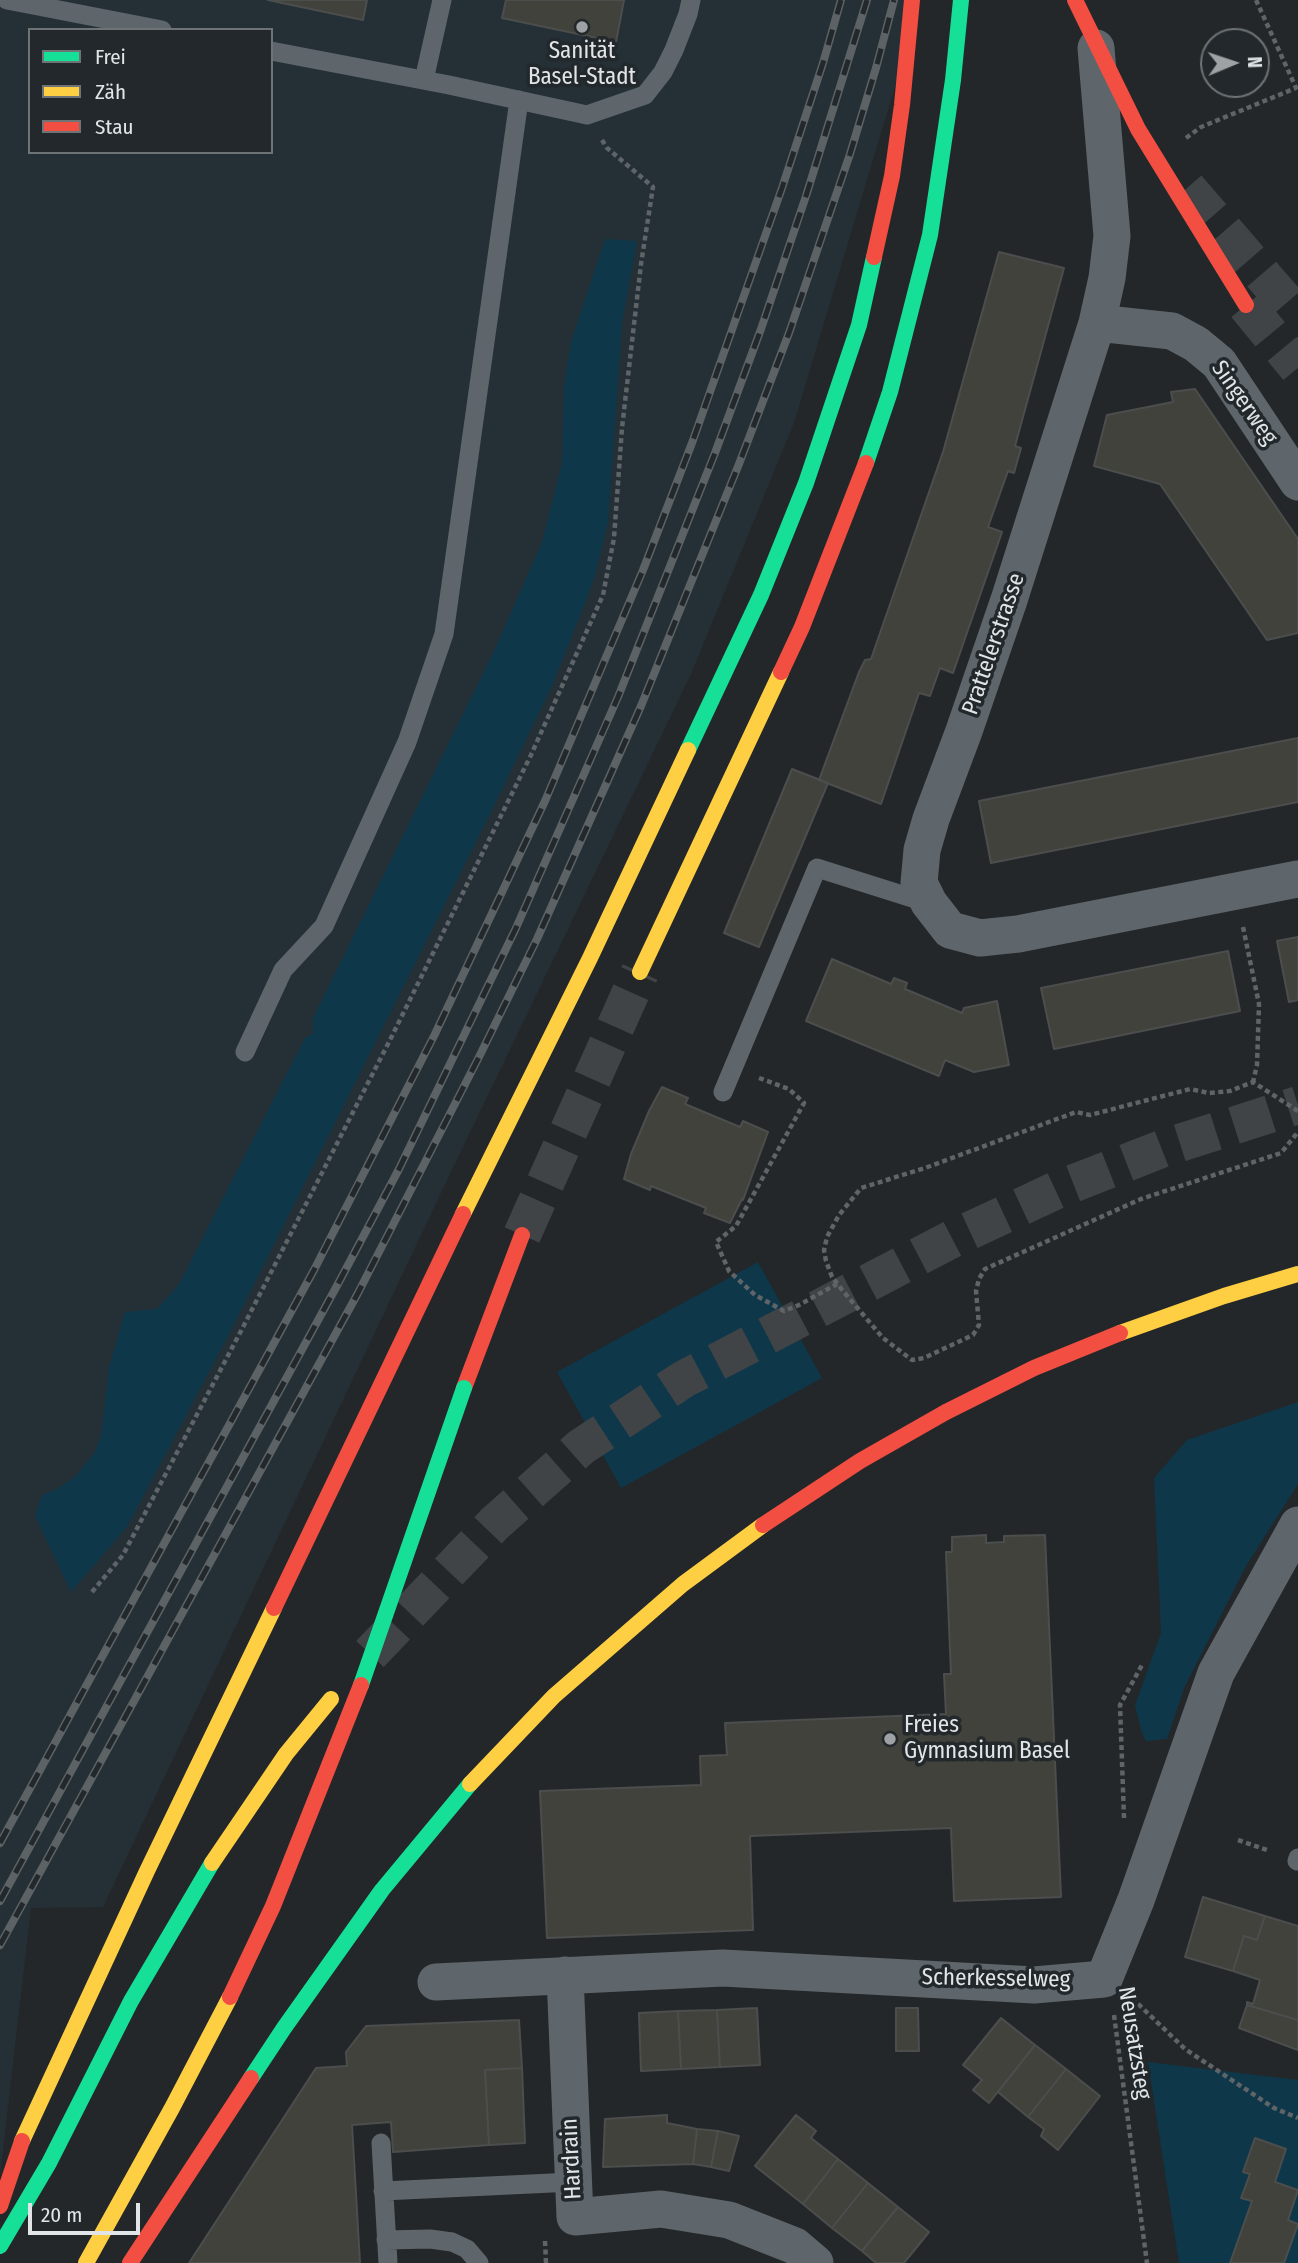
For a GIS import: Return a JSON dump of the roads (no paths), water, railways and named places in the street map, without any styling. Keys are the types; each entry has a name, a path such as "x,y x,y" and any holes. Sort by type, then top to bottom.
{"highway":[{"path":"0,2206 22,2141 147,1871 452,1237 590,958 761,595 806,483 859,325 892,176 912,0"},
{"path":"640,972 802,627 856,491 890,391 930,235 953,80 961,0"},
{"path":"1075,0 1106,69 1170,169"},
{"path":"1075,0 1139,129 1246,305"},
{"path":"86,2263 172,2108 250,1958 273,1906 360,1688 464,1388 522,1235"},
{"path":"130,2263 284,2028 382,1890 514,1736 555,1696 683,1584 775,1516 860,1461 1034,1368 1129,1329 1298,1274"},
{"path":"0,2246 48,2163 131,2001 194,1891 286,1754 331,1699"}],"street":[{"name":"Prattelerstrasse","path":"1092,0 1112,236 1107,278 1097,323 1009,600 931,819 922,850 919,883 929,903 950,930 980,938 1018,934 1298,879"},
{"name":"Singerweg","path":"1097,323 1172,331 1196,344 1219,363 1298,482"},
{"name":"Scherkesselweg","path":"436,1982 723,1968 1034,1985 1104,1979 1136,1900 1216,1673 1298,1525"},
{"name":"Hardrain","path":"565,1975 575,2217 661,2209 730,2220 795,2246 815,2263"}],"lane":[{"path":"6,0 152,28"},
{"path":"424,80 442,0"},
{"path":"273,51 587,115 645,95 663,72 674,50 691,0"},
{"path":"245,1052 283,970 324,926 407,742 444,634 519,100"},
{"path":"723,1092 817,868 929,903"},
{"path":"380,2143 388,2263"},
{"path":"383,2191 573,2182"},
{"path":"386,2240 430,2239 452,2242 467,2249 479,2263"}],"tunnel":[{"path":"1187,188 1298,316"},
{"path":"1246,305 1298,368"},
{"path":"522,1235 640,972"},
{"path":"370,1654 494,1524 581,1447 684,1379 954,1238 1059,1189 1164,1148 1298,1105"}],"railway":[{"path":"0,1843 314,1270 435,1034 545,801 643,570 692,443 782,188 841,0"},
{"path":"0,1901 399,1169 516,928 618,697 715,453 806,196 867,0"},
{"path":"0,1945 358,1293 537,939 641,706 789,333 850,154 894,0"}],"place":[{"name":"Sanität Basel-Stadt","path":"582,27"},
{"name":"Freies Gymnasium Basel","path":"890,1739"}]}
